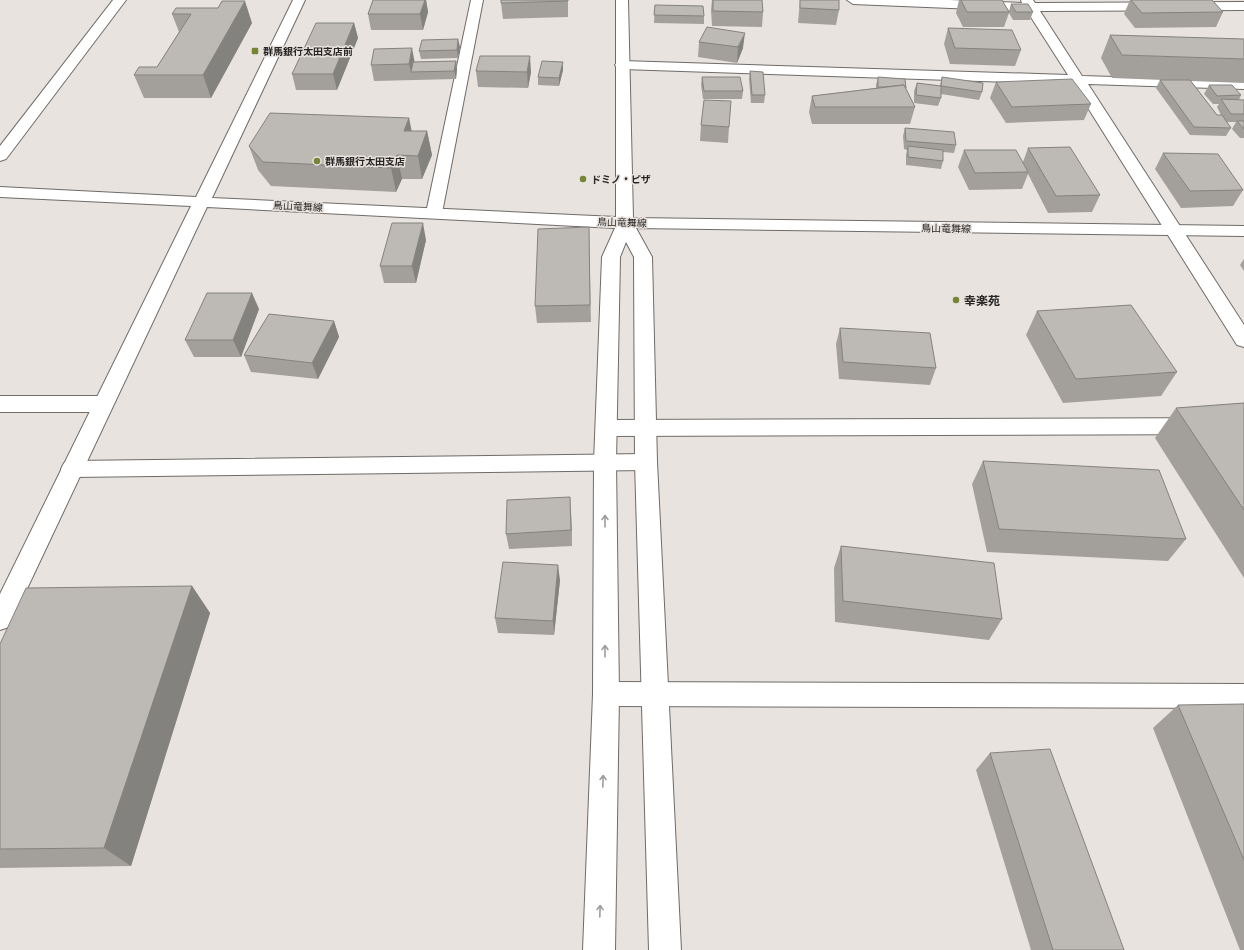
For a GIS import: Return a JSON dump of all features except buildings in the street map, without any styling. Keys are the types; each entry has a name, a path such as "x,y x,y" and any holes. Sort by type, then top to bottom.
{"street":[{"path":"0,156 120,0"},
{"path":"0,619 299,0"},
{"path":"434,213 477,0"},
{"path":"598,950 606,694 605,462 611,258 625,223 622,0"},
{"path":"853,0 1244,6"},
{"path":"1029,3 1244,340"},
{"path":"622,65 1244,85"},
{"name":"鳥山竜舞線","path":"0,192 625,223 1176,232 1244,231"},
{"path":"625,223 643,257 646,462 665,950"},
{"path":"0,404 103,404"},
{"path":"607,428 1244,426"},
{"path":"72,469 646,462"},
{"path":"606,694 1244,696"}],"place":[{"name":"群馬銀行太田支店前","path":"255,51"},
{"name":"群馬銀行太田支店","path":"317,161"},
{"name":"ドミノ・ピザ","path":"583,179"},
{"name":"幸楽苑","path":"956,300"}]}
